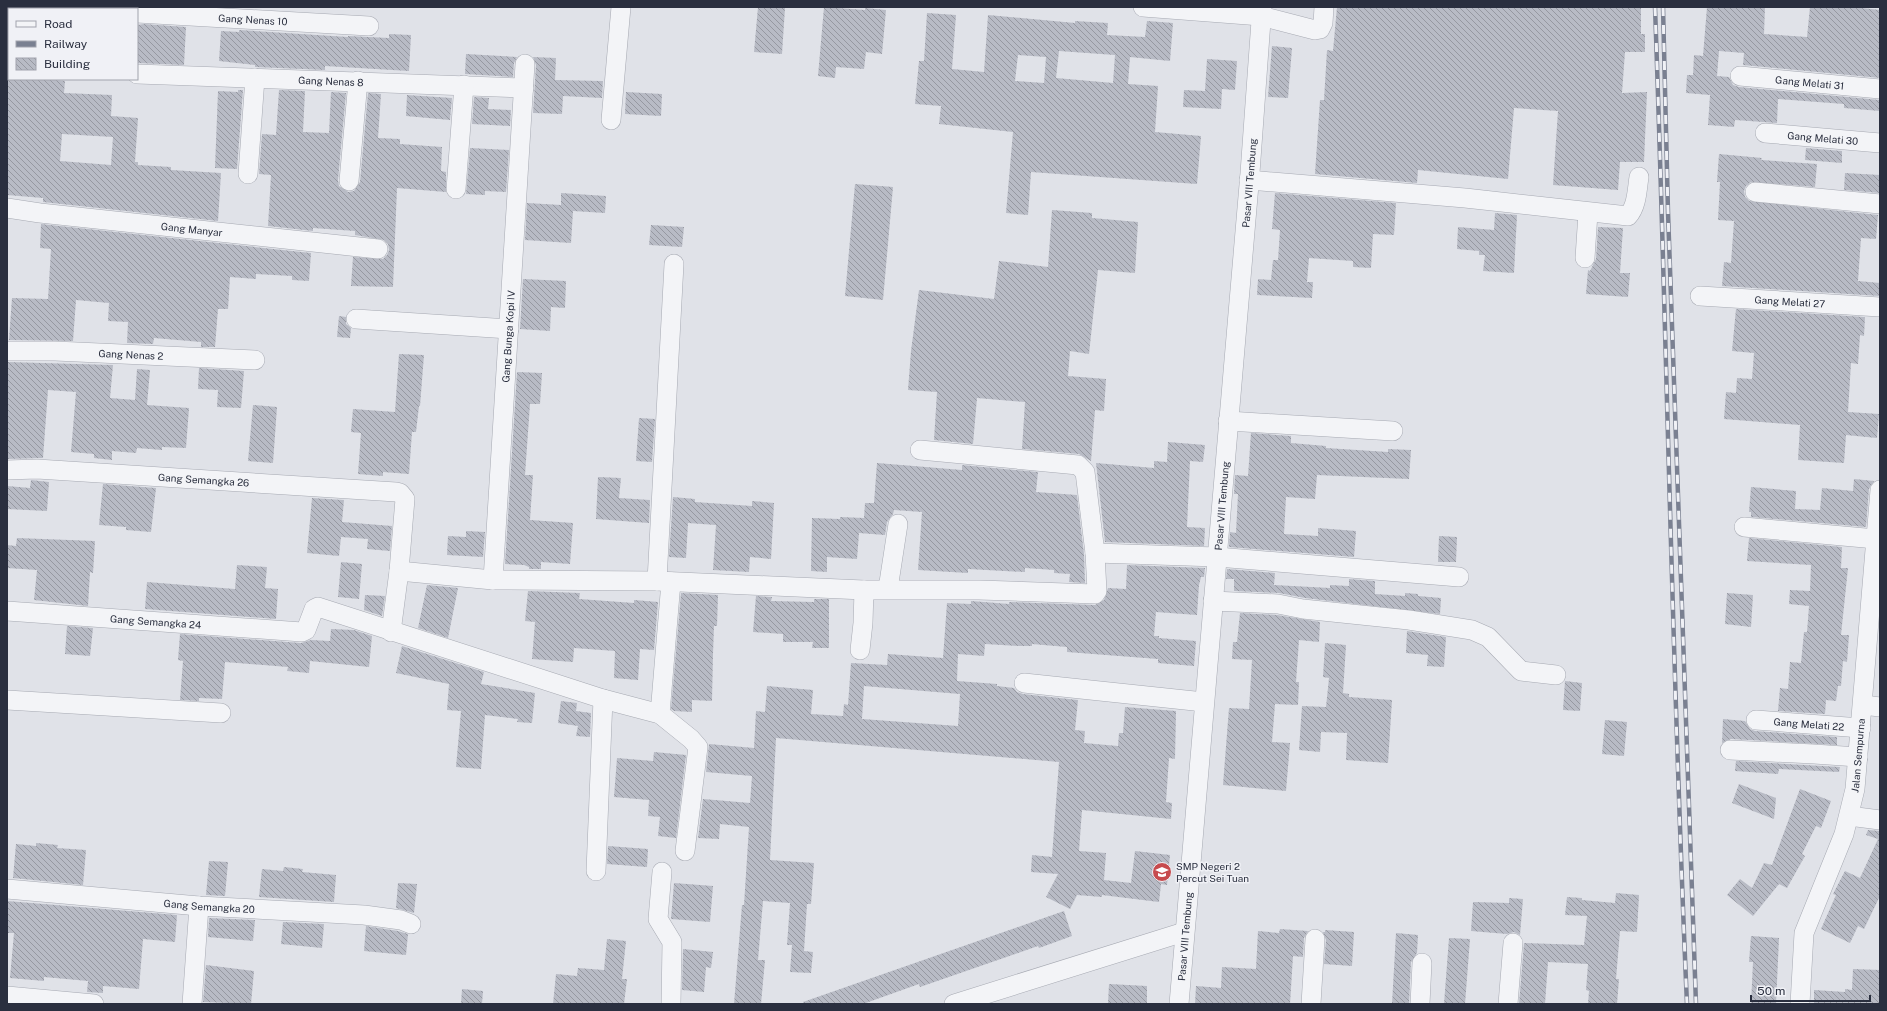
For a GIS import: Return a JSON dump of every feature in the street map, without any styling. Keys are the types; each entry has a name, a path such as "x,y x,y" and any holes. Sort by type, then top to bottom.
{"street":[{"path":"18,7 36,8"},
{"path":"611,120 621,7"},
{"path":"1143,7 1262,11 1315,30 1320,29 1323,23 1324,7"},
{"name":"Pasar VIII Tembung","path":"1178,1004 1262,11"},
{"name":"Gang Nenas 10","path":"138,14 369,26"},
{"name":"Gang Bunga Kopi IV","path":"493,580 525,64"},
{"name":"Gang Nenas 8","path":"138,74 464,85 524,91"},
{"name":"Gang Melati 31","path":"1740,76 1880,89"},
{"path":"248,174 255,78"},
{"path":"349,181 358,81"},
{"path":"456,189 464,85"},
{"name":"Gang Melati 30","path":"1765,133 1880,144"},
{"path":"1249,176 1465,198 1587,207 1628,216 1632,211 1634,204 1639,177"},
{"path":"1755,192 1880,204"},
{"path":"1585,258 1587,207"},
{"name":"Gang Manyar","path":"7,208 40,213 378,249"},
{"path":"660,714 674,264"},
{"name":"Gang Melati 27","path":"1700,296 1880,307"},
{"path":"356,319 509,329"},
{"name":"Gang Nenas 2","path":"7,351 55,351 255,360"},
{"path":"1228,421 1393,431"},
{"path":"685,851 698,747 691,739 660,714 602,699 390,632 399,571 493,580 664,581 864,590 978,590 1092,595 1097,591 1095,553 1085,472 1078,465 920,450"},
{"name":"Gang Semangka 26","path":"7,470 37,469 400,493 405,499 399,571"},
{"name":"Jalan Sempurna","path":"1800,1004 1804,933 1844,834 1855,789 1861,728 1871,706 1876,539 1880,495"},
{"path":"888,589 898,524"},
{"path":"1744,528 1876,539"},
{"path":"1095,553 1217,557 1459,577"},
{"path":"860,650 864,590"},
{"path":"1213,601 1278,604 1409,620 1472,630 1488,637 1521,671 1556,675"},
{"name":"Gang Semangka 24","path":"7,611 304,632 317,607 390,632"},
{"path":"1024,683 1204,702"},
{"path":"596,871 602,699"},
{"path":"7,700 220,713"},
{"name":"Gang Melati 22","path":"1756,720 1861,728"},
{"path":"1730,750 1858,757"},
{"path":"1849,816 1880,820"},
{"path":"662,872 658,919 672,942 671,1004"},
{"name":"Gang Semangka 20","path":"7,888 199,906 364,915 400,920 410,924"},
{"path":"192,1004 199,906"},
{"path":"954,1004 1183,937"},
{"path":"1311,1004 1315,939"},
{"path":"1508,1004 1513,942"},
{"path":"1420,1004 1422,963"},
{"path":"7,996 94,1004"}],"building":[{"path":"758,7 785,8 782,54 754,52"},
{"path":"824,7 886,10 882,54 866,52 864,69 836,67 835,78 818,76"},
{"path":"1337,7 1641,7 1641,34 1645,34 1645,52 1625,52 1622,93 1647,92 1644,162 1620,162 1618,190 1553,185 1558,111 1514,108 1508,179 1418,170 1417,183 1315,174 1320,100 1324,100 1327,50 1333,51"},
{"path":"1707,7 1765,7 1764,34 1807,37 1810,7 1853,7 1880,10 1880,78 1743,65 1744,53 1719,51 1717,76 1729,77 1733,85 1739,87 1880,100 1880,111 1844,108 1844,104 1778,99 1777,123 1735,120 1734,127 1708,125 1710,95 1686,93 1687,75 1693,75 1694,55 1703,56"},
{"path":"927,13 956,15 952,69 984,72 988,15 1075,23 1075,21 1108,23 1107,35 1145,37 1147,21 1173,23 1170,61 1130,57 1128,84 1158,86 1155,132 1201,136 1197,184 1031,172 1028,215 1006,213 1013,132 939,124 941,106 915,104 919,61 924,61","holes":["1059,51 1115,55 1113,83 1056,78","1018,55 1046,57 1044,83 1015,81"]},
{"path":"138,25 186,27 184,65 138,63"},
{"path":"239,30 348,37 389,38 389,34 411,35 409,71 325,66 325,70 255,67 255,65 219,61 221,31 239,32"},
{"path":"1272,46 1292,48 1288,98 1268,97"},
{"path":"466,54 517,57 514,63 513,77 465,74"},
{"path":"533,57 556,58 555,80 603,81 602,98 563,96 562,114 533,113 536,65"},
{"path":"1207,59 1237,61 1235,90 1222,89 1221,109 1183,107 1184,90 1205,91"},
{"path":"7,79 65,81 64,93 112,95 111,116 138,118 135,162 138,162 138,165 171,167 171,170 221,173 218,221 43,202 43,198 7,195","holes":["62,134 113,137 111,165 60,161"]},
{"path":"238,90 243,90 237,169 215,168 218,91 238,92"},
{"path":"279,90 305,91 303,132 329,133 331,92 346,93 338,180 339,186 348,192 354,191 360,182 368,93 381,94 378,138 400,139 400,144 442,147 441,171 446,172 446,192 397,188 393,287 351,286 353,257 383,259 389,250 388,244 384,240 355,235 355,231 313,228 313,231 268,226 271,175 259,174 262,134 276,135"},
{"path":"626,92 662,94 661,116 625,114"},
{"path":"407,95 452,98 450,120 406,116"},
{"path":"474,97 489,98 488,109 511,110 510,126 472,124"},
{"path":"470,148 509,150 506,192 485,191 485,195 466,194"},
{"path":"1806,148 1842,151 1842,163 1805,160"},
{"path":"1719,154 1762,158 1761,160 1817,164 1815,187 1751,182 1746,186 1744,191 1745,197 1749,201 1878,215 1876,239 1861,238 1858,281 1880,283 1880,296 1722,286 1724,262 1731,263 1734,221 1718,220 1720,182 1717,182"},
{"path":"1845,173 1880,175 1880,193 1844,190"},
{"path":"855,184 893,187 883,300 845,296"},
{"path":"561,193 606,196 605,213 573,211 571,243 525,240 527,203 561,205"},
{"path":"1275,193 1396,203 1394,235 1373,234 1371,268 1353,267 1353,261 1309,258 1307,282 1313,282 1312,298 1257,295 1258,279 1271,280 1273,260 1278,260 1280,230 1272,229"},
{"path":"1052,210 1092,213 1092,218 1138,222 1135,273 1098,270 1089,354 1070,351 1068,376 1106,379 1104,411 1095,410 1091,461 1079,454 1022,449 1025,402 977,398 973,444 934,440 937,392 908,390 911,351 919,290 994,299 999,261 1048,267"},
{"path":"1495,213 1517,215 1514,273 1483,271 1485,255 1479,255 1479,251 1457,249 1458,227 1494,230"},
{"path":"41,224 311,253 309,281 292,280 292,276 256,274 256,279 230,277 228,309 218,309 215,347 201,347 201,342 154,338 153,344 127,343 128,322 108,321 109,303 76,300 73,341 9,340 12,298 48,299 51,249 40,248"},
{"path":"651,225 684,227 682,247 649,245"},
{"path":"1598,227 1623,228 1620,273 1630,273 1628,297 1586,294 1588,270 1590,271 1596,259"},
{"path":"523,279 566,281 565,308 551,307 550,331 520,329"},
{"path":"1736,309 1865,317 1864,336 1860,335 1858,364 1851,363 1848,412 1879,414 1877,438 1846,435 1844,463 1798,460 1800,425 1724,419 1726,392 1736,393 1737,378 1752,379 1754,353 1732,351"},
{"path":"339,316 346,317 346,324 351,328 350,338 337,337"},
{"path":"399,354 424,355 420,406 416,432 412,432 409,474 383,472 383,476 358,474 361,433 351,432 353,409 395,412"},
{"path":"7,362 113,365 110,398 135,400 137,369 150,370 147,405 189,408 186,448 162,447 162,450 137,448 136,453 112,451 112,460 94,458 94,454 71,452 76,392 48,390 43,458 7,459"},
{"path":"199,368 244,371 241,408 217,407 218,390 198,389"},
{"path":"517,372 542,373 540,404 530,404 525,475 533,475 530,520 573,523 570,564 541,562 541,569 529,569 529,567 524,565 505,564"},
{"path":"253,405 277,407 273,463 248,461"},
{"path":"639,418 655,419 652,462 636,461"},
{"path":"1251,433 1291,436 1291,443 1326,446 1326,448 1388,452 1388,449 1411,450 1409,479 1317,475 1315,499 1286,497 1284,534 1318,536 1318,528 1356,531 1354,557 1229,547 1230,532 1236,533 1238,494 1234,494 1235,475 1248,476"},
{"path":"1168,442 1205,445 1203,462 1190,461 1187,527 1205,528 1204,546 1105,542 1096,463 1154,468 1154,461 1167,462"},
{"path":"877,463 962,470 962,465 1038,472 1036,492 1077,495 1084,554 1085,583 1069,582 1070,574 1054,573 1054,570 1025,568 1025,572 968,569 968,573 918,570 922,512 894,510 887,522 885,535 859,533 857,559 827,557 827,572 811,571 812,518 864,518 865,503 874,503"},
{"path":"598,477 621,478 619,498 650,500 649,523 596,519"},
{"path":"1854,479 1874,481 1869,489 1866,527 1751,517 1751,512 1749,512 1751,487 1796,491 1795,509 1820,510 1822,488 1853,491"},
{"path":"31,480 49,482 47,511 7,509 7,486 30,488"},
{"path":"103,484 156,488 151,532 126,530 126,527 99,525"},
{"path":"673,497 695,499 695,502 752,506 752,501 774,503 771,559 750,557 749,572 713,570 716,525 688,523 686,558 669,557"},
{"path":"312,498 344,500 342,522 392,526 390,551 367,549 368,539 341,537 339,556 307,553"},
{"path":"466,531 485,532 483,557 447,555 448,536 466,537"},
{"path":"1439,536 1457,537 1456,562 1438,562"},
{"path":"17,538 95,541 93,573 90,572 88,606 34,600 37,570 7,568 7,545 16,546"},
{"path":"1749,538 1842,547 1841,568 1848,568 1841,635 1849,635 1847,662 1843,661 1841,686 1838,686 1836,701 1826,700 1825,714 1778,711 1780,688 1788,689 1790,662 1801,663 1804,632 1807,632 1809,606 1789,604 1790,590 1810,591 1811,565 1747,561"},
{"path":"341,562 362,564 359,599 338,597"},
{"path":"237,565 267,567 265,588 278,589 276,619 145,609 147,582 235,589"},
{"path":"1127,565 1205,568 1204,577 1201,577 1199,585 1197,615 1156,612 1154,636 1159,636 1159,638 1196,641 1194,666 1158,663 1158,659 1067,652 1067,647 1032,644 1032,646 1019,646 985,644 984,656 958,654 957,681 997,684 997,686 1014,688 1017,692 1023,694 1078,700 1075,730 1085,731 1084,743 1118,746 1119,733 1123,733 1125,707 1176,711 1175,759 1169,758 1166,802 1172,803 1171,819 1082,810 1079,851 1106,853 1104,880 1131,883 1135,851 1170,855 1167,885 1161,884 1159,902 1102,895 1102,897 1077,895 1070,909 1046,897 1058,874 1031,872 1032,855 1052,857 1059,762 776,738 770,860 814,863 811,904 807,904 804,951 813,952 811,973 790,972 792,945 787,945 790,903 763,901 758,960 765,960 761,1004 734,1004 742,905 744,905 749,827 720,824 719,839 698,838 703,799 750,803 752,776 706,772 709,744 754,748 756,711 765,712 767,686 813,690 811,714 843,716 844,704 848,705 851,663 887,665 888,654 943,658 947,603 971,604 971,601 1009,604 1009,602 1095,605 1104,600 1108,588 1126,589","holes":["864,686 960,694 958,726 862,719"]},
{"path":"1227,569 1275,573 1274,585 1330,588 1330,585 1349,586 1349,579 1375,581 1375,594 1405,596 1405,593 1441,598 1440,614 1305,598 1279,593 1234,591 1234,579 1226,579"},
{"path":"427,585 458,588 448,638 418,628"},
{"path":"528,591 580,593 579,599 634,603 634,600 658,602 654,650 640,649 638,680 614,678 615,651 574,648 573,662 532,659 535,622 525,621"},
{"path":"681,593 718,595 717,626 714,626 712,701 692,700 692,712 674,711 671,709"},
{"path":"1727,593 1753,595 1751,627 1725,624"},
{"path":"365,595 385,596 382,616 364,610"},
{"path":"756,596 772,597 771,601 814,602 814,599 829,599 829,648 812,648 813,642 783,642 783,634 753,632"},
{"path":"1240,613 1277,615 1320,622 1319,642 1299,640 1296,682 1299,682 1298,705 1275,704 1272,742 1290,743 1286,791 1223,785 1229,708 1249,709 1252,660 1232,659 1233,642 1237,642"},
{"path":"67,626 93,628 90,656 65,654"},
{"path":"331,629 354,630 372,636 369,667 310,661 309,673 287,671 288,667 225,662 222,699 199,698 199,701 180,700 183,661 178,660 180,634 301,643 311,640 330,641"},
{"path":"1407,631 1446,637 1444,667 1427,666 1428,655 1406,653"},
{"path":"1325,643 1346,645 1343,693 1349,694 1349,697 1392,700 1388,763 1346,760 1347,733 1321,732 1320,752 1299,750 1302,706 1326,707 1329,678 1323,677"},
{"path":"402,646 484,672 481,684 535,693 532,723 517,722 518,719 485,715 481,769 456,767 461,711 447,710 449,684 396,673"},
{"path":"1565,681 1582,683 1580,711 1563,710"},
{"path":"561,701 577,703 576,711 591,713 590,737 576,736 578,726 558,723"},
{"path":"1723,719 1745,721 1750,729 1755,731 1837,737 1837,745 1731,739 1722,743"},
{"path":"1605,720 1627,722 1624,756 1602,754"},
{"path":"654,752 686,755 676,838 658,836 660,817 648,816 649,800 614,797 617,758 653,761"},
{"path":"1736,761 1840,767 1839,772 1779,769 1778,774 1735,771"},
{"path":"1739,784 1776,798 1774,819 1732,803"},
{"path":"1800,789 1831,801 1821,828 1816,826 1802,854 1805,856 1787,888 1779,884 1753,916 1727,895 1740,879 1752,888 1764,863 1772,865"},
{"path":"1868,830 1880,831 1880,896 1864,929 1858,926 1850,943 1821,929 1836,895 1833,894 1845,871 1860,878 1878,839 1866,835"},
{"path":"36,843 58,845 57,848 86,850 83,885 13,878 16,844 36,846"},
{"path":"608,846 648,849 647,867 607,864"},
{"path":"209,861 228,862 225,896 206,895"},
{"path":"284,867 303,869 302,872 336,875 334,902 259,897 262,869 283,871"},
{"path":"398,883 417,884 414,913 396,908"},
{"path":"674,883 713,886 710,922 671,919"},
{"path":"1616,893 1639,895 1637,932 1620,931 1616,979 1619,979 1617,1004 1588,1004 1589,991 1586,990 1588,964 1548,962 1545,1004 1519,1004 1524,943 1584,945 1587,916 1565,915 1567,897 1615,903"},
{"path":"1509,898 1523,899 1520,935 1514,932 1507,934 1471,931 1473,902 1509,903"},
{"path":"7,901 177,915 175,942 143,939 139,989 103,986 103,993 87,992 88,981 44,977 44,981 10,978 14,933 7,933"},
{"path":"1064,911 1072,936 1039,948 1038,946 920,987 919,984 863,1004 804,1004 803,1002"},
{"path":"209,918 255,920 253,941 208,937"},
{"path":"283,922 324,924 322,948 281,944"},
{"path":"366,926 408,934 406,955 364,951"},
{"path":"1280,929 1308,931 1304,938 1303,957 1293,956 1290,1004 1195,1004 1196,986 1221,988 1222,967 1256,969 1258,931 1279,933"},
{"path":"1325,930 1354,932 1352,966 1324,964 1326,940 1323,932 1325,932"},
{"path":"1396,933 1418,935 1417,953 1411,962 1409,1004 1392,1004"},
{"path":"1751,936 1779,938 1776,1004 1751,1004 1753,962 1749,962"},
{"path":"1449,938 1470,939 1465,1004 1444,1004"},
{"path":"607,939 626,941 622,979 627,979 624,1004 553,1004 556,974 577,976 578,968 604,970"},
{"path":"683,949 713,952 711,968 706,967 704,992 682,990"},
{"path":"206,965 254,971 251,1004 203,1002"},
{"path":"1853,969 1880,970 1880,1004 1814,1004 1814,990 1845,992 1845,989 1852,990"},
{"path":"1109,984 1147,986 1147,1004 1108,1004"},
{"path":"462,989 483,991 482,1004 461,1004"}],"railway":[{"path":"1655,7 1677,755 1687,1004"},
{"path":"1663,7 1668,212 1696,1004"}],"place":[{"name":"SMP Negeri 2 Percut Sei Tuan","path":"1162,872"}]}
